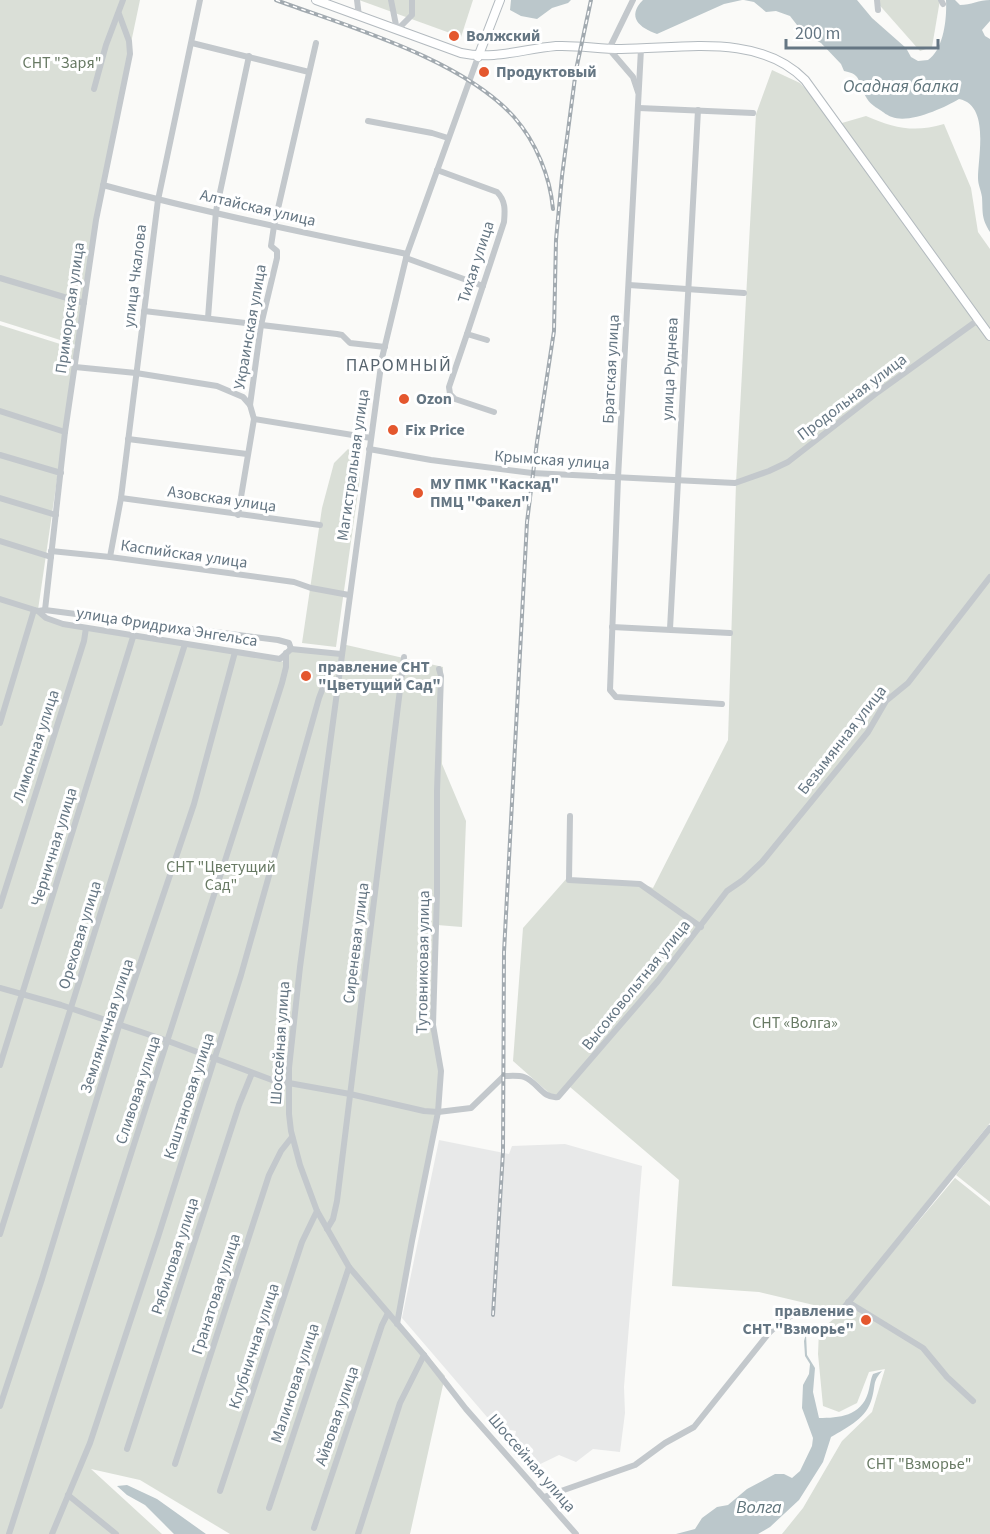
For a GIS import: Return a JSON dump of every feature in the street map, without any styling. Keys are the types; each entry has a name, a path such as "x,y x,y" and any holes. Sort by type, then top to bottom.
{"street":[{"path":"94,89 106,45 123,0"},
{"name":"улица Чкалова","path":"110,557 121,498 158,200 200,0"},
{"path":"316,0 461,53 478,57 558,46 599,49 703,46 751,52 774,58 805,80 990,336"},
{"path":"357,0 359,16"},
{"path":"392,0 398,30"},
{"path":"478,57 500,0"},
{"path":"609,49 633,0"},
{"path":"877,0 878,10"},
{"path":"398,30 412,15 413,1"},
{"name":"Приморская улица","path":"0,723 37,610 51,554 65,432 84,303 103,185 130,54 129,41 119,14"},
{"path":"192,43 309,72"},
{"name":"Украинская улица","path":"238,515 254,419 250,405 261,325 277,258 277,251 271,246 274,226 315,43"},
{"path":"609,49 633,77 640,95"},
{"name":"Братская улица","path":"642,49 618,478 610,690 616,697 722,704"},
{"path":"208,318 216,211 249,56"},
{"name":"Магистральная улица","path":"343,640 385,347 407,256 478,57"},
{"path":"639,108 753,113"},
{"name":"улица Руднева","path":"670,629 698,111"},
{"path":"368,121 448,138"},
{"name":"Тихая улица","path":"436,170 497,192 502,197 505,211 504,222 449,387 450,394 455,399 494,412"},
{"name":"Алтайская улица","path":"103,185 158,200 216,211 407,256 483,286"},
{"path":"0,278 84,303"},
{"path":"629,285 744,293"},
{"path":"144,311 337,333 342,334 350,343 385,347"},
{"name":"Продольная улица","path":"735,483 788,462 878,392 978,320"},
{"path":"467,334 487,340"},
{"path":"75,367 136,373 217,386 243,397 250,405"},
{"path":"0,411 65,432"},
{"path":"254,419 371,438"},
{"path":"128,439 247,454"},
{"name":"Крымская улица","path":"369,449 489,469 735,483"},
{"path":"0,455 61,473"},
{"path":"0,498 56,515"},
{"name":"Азовская улица","path":"121,498 320,525"},
{"name":"Каспийская улица","path":"0,541 51,554 110,557 294,582 311,588 349,595"},
{"name":"Безымянная улица","path":"731,887 743,880 762,862 868,732 886,701 908,683 990,576"},
{"path":"0,599 37,610"},
{"name":"улица Фридриха Энгельса","path":"37,610 52,621 86,628 280,659 289,651 341,654"},
{"name":"улица Фридриха Энгельса","path":"37,610 278,640 289,643 289,651"},
{"path":"612,627 730,633"},
{"name":"Лимонная улица","path":"0,906 84,641 86,628"},
{"name":"Черничная улица","path":"0,1065 133,637"},
{"name":"Шоссейная улица","path":"343,640 300,967 288,1082 292,1137 317,1211 349,1267 424,1355 466,1409 576,1534"},
{"name":"Ореховая улица","path":"0,1234 185,644"},
{"name":"Сливовая улица","path":"9,1534 282,683 289,651"},
{"name":"Земляничная улица","path":"0,1406 42,1279 119,1026 194,804 235,652"},
{"name":"Сиреневая улица","path":"327,1229 333,1219 337,1201 404,657"},
{"name":"Каштановая улица","path":"52,1534 90,1443 215,1058 241,975 319,698 330,669 339,670"},
{"name":"Тутовниковая улица","path":"397,1324 438,1112 441,1071 433,1025 438,893 437,791 441,676 439,669"},
{"path":"570,816 569,880 640,884 701,927"},
{"name":"Высоковольтная улица","path":"438,1112 471,1108 504,1076 523,1077 545,1095 551,1098 558,1097 600,1051 731,887"},
{"path":"0,988 21,996 38,998 168,1041 272,1080 438,1112"},
{"name":"Рябиновая улица","path":"128,1449 235,1116 252,1073"},
{"path":"544,1497 635,1465 665,1443 694,1427 781,1322 791,1315 803,1311 839,1311 990,1128"},
{"name":"Гранатовая улица","path":"175,1464 266,1184 281,1151 292,1137"},
{"name":"Клубничная улица","path":"220,1491 302,1242 317,1211"},
{"name":"Малиновая улица","path":"268,1509 349,1267"},
{"path":"848,1302 916,1343 973,1401"},
{"name":"Айвовая улица","path":"314,1528 382,1325 388,1314"},
{"path":"358,1534 400,1402 424,1355"},
{"path":"68,1495 116,1534"}],"shaded area":[{"path":"439,1140 509,1154 512,1146 565,1144 642,1166 624,1387 625,1413 620,1452 593,1449 576,1462 559,1455 528,1470 512,1452 516,1431 501,1428 497,1420 487,1417 402,1318"}],"green space":[{"name":"СНТ \"Заря\"","path":"0,0 140,0 100,190 76,345 0,321"},
{"path":"359,0 473,0 461,37"},
{"path":"875,0 940,0 932,47 920,51"},
{"name":"СНТ «Волга»","path":"772,70 800,83 835,125 866,116 904,128 914,129 944,124 971,188 978,232 990,249 990,1123 839,1311 759,1292 672,1286 679,1180 570,1087 557,1100 513,1061 523,928 567,878 638,882 653,888 728,740 736,483 756,114"},
{"path":"0,325 76,349 38,610 0,597"},
{"path":"348,449 356,458 360,478 336,647 302,643 322,508 334,463"},
{"name":"СНТ \"Цветущий Сад\"","path":"0,600 84,629 285,662 289,650 339,656 342,644 443,667 442,764 466,821 462,927 437,925 434,1023 442,1063 440,1114 397,1320 445,1376 410,1534 230,1534 140,1480 91,1469 162,1534 0,1534"},
{"path":"990,1132 990,1202 956,1175"},
{"name":"СНТ \"Взморье\"","path":"955,1178 990,1206 990,1534 782,1534 803,1508 842,1441 872,1412 885,1369 869,1372 857,1403 839,1412 823,1406 818,1354 819,1331 846,1309"}],"water":[{"path":"511,0 571,0 552,8 537,19 521,16 510,10"},
{"path":"643,0 742,0 724,4 657,34 645,29 635,17 638,6"},
{"name":"Осадная балка","path":"744,0 857,0 872,18 906,48 911,57 918,61 928,60 938,49 945,24 946,0 955,0 960,5 990,0 990,21 982,30 990,39 990,232 984,219 978,181 979,121 969,103 959,99 917,117 899,119 889,116 869,101 857,77 844,71 841,64 821,43 804,34 790,16 776,11 766,12 754,2"},
{"name":"Волга","path":"806,1334 807,1355 815,1368 813,1392 819,1418 841,1416 855,1411 865,1401 873,1374 882,1371 875,1381 870,1405 856,1421 831,1437 823,1462 799,1500 770,1527 758,1534 676,1534 695,1529 702,1518 717,1507 728,1505 747,1489 775,1474 784,1474 792,1478 800,1471 812,1446 813,1438 802,1408 803,1385 809,1374 810,1364 805,1356"},
{"path":"127,1485 157,1499 206,1534 174,1534 145,1505 127,1495 117,1486"}],"railway":[{"path":"276,0 403,47 465,78 492,96 514,117 535,148 549,184 553,209"},
{"path":"493,1315 503,1152 504,952 527,522 554,331 556,240 562,176 576,70 591,0"}],"place":[{"name":"Волжский","path":"454,36"},
{"name":"Продуктовый","path":"484,72"},
{"name":"Ozon","path":"404,399"},
{"name":"Fix Price","path":"393,430"},
{"name":"МУ ПМК \"Каскад\" ПМЦ \"Факел\"","path":"418,493"},
{"name":"правление СНТ \"Цветущий Сад\"","path":"306,676"},
{"name":"правление СНТ \"Взморье\"","path":"866,1320"}],"district":[{"name":"ПАРОМНЫЙ","path":"399,365"}]}
